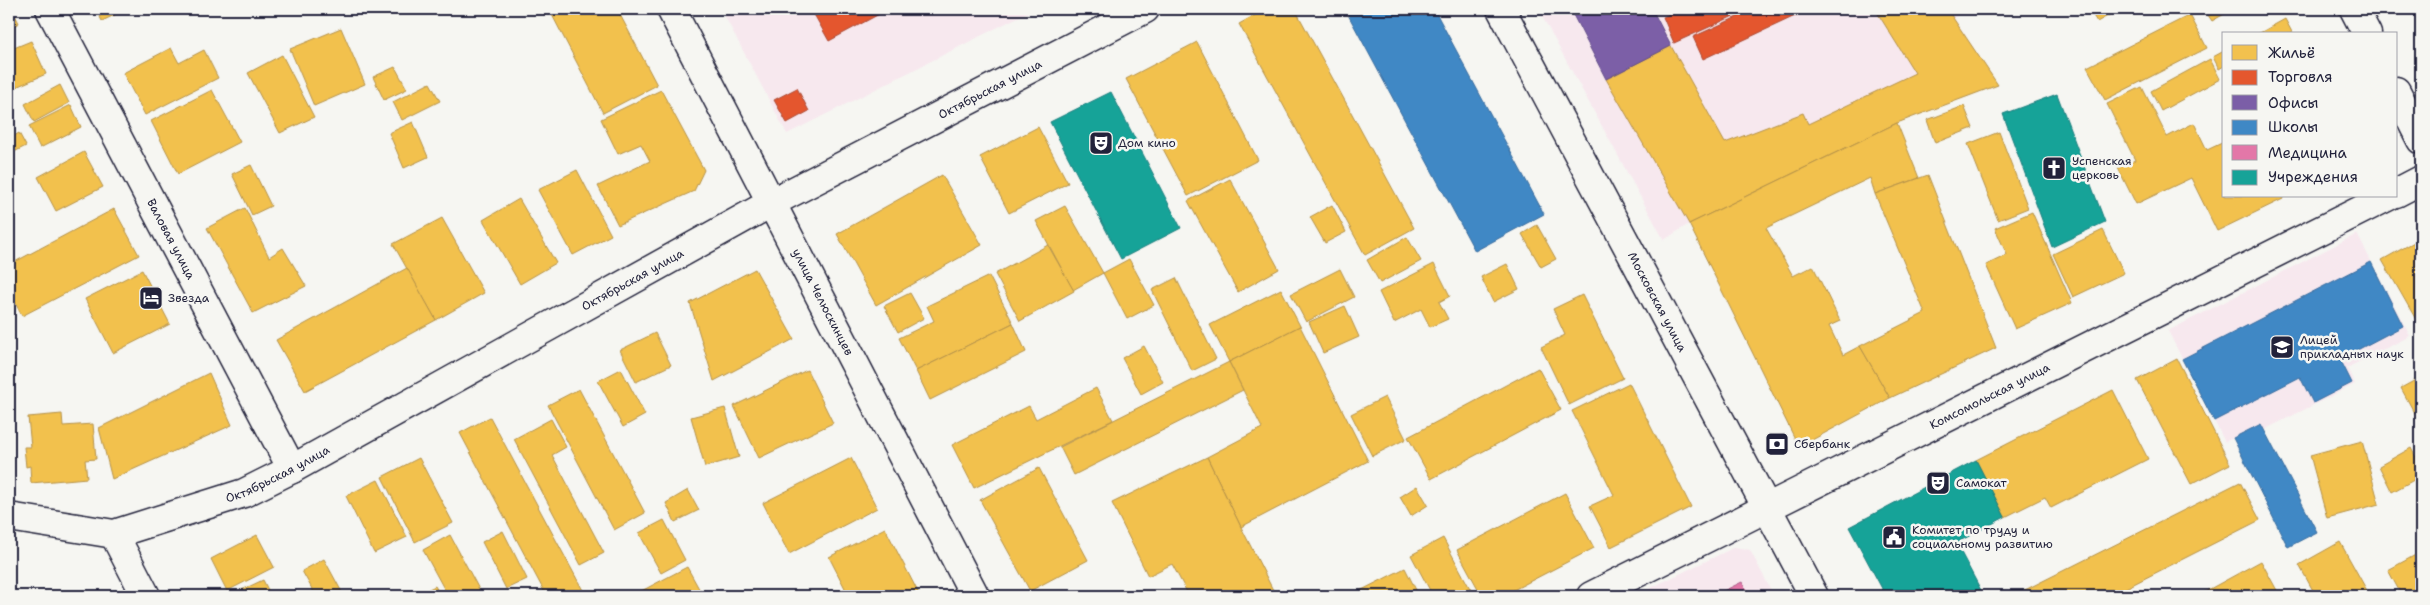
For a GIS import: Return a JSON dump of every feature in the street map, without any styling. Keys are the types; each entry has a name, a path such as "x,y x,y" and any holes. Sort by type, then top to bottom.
{"street":[{"name":"Валовая улица","path":"50,9 292,469"},
{"name":"улица Челюскинцев","path":"672,9 975,596"},
{"name":"Октябрьская улица","path":"114,534 244,493 292,469 771,203 1146,9"},
{"name":"Московская улица","path":"1501,9 1814,596"},
{"path":"2354,9 2366,32"},
{"path":"2398,95 2421,140"},
{"path":"2398,192 2421,180"},
{"name":"Комсомольская улица","path":"1591,596 2385,198"},
{"path":"9,517 114,534 146,596"}],"shaded area":[{"path":"721,9 1034,9 787,134"},
{"path":"1538,9 1967,9 1954,18 1998,85 1897,123 1689,224 1664,240"},
{"name":"Лицей прикладных наук","path":"2357,234 2410,336 2347,368 2355,384 2264,430 2261,424 2225,442 2168,331"},
{"path":"1735,547 1750,550 1774,596 1634,596"}],"building: Жильё":[{"path":"9,9 12,9 19,23 9,28"},
{"path":"96,9 127,9 102,21"},
{"path":"549,9 617,9 657,85 603,113"},
{"path":"1266,9 1295,9 1414,228 1365,255 1239,24"},
{"path":"1875,9 1947,9 1998,85 1897,123 1689,224 1606,79 1671,46 1725,143 1803,113 1808,124 1915,73"},
{"path":"2089,9 2120,9 2097,22"},
{"path":"2204,9 2233,9 2212,21"},
{"path":"2413,9 2421,9 2421,25"},
{"path":"2190,15 2207,48 2105,100 2087,67"},
{"path":"2285,19 2292,32 2262,32"},
{"path":"341,28 365,84 314,106 290,49"},
{"path":"31,41 46,74 9,90 9,50"},
{"path":"1197,42 1258,160 1188,196 1126,79"},
{"path":"171,48 179,63 204,50 218,78 145,115 123,73"},
{"path":"2222,52 2222,67 2219,69 2213,57"},
{"path":"282,55 314,117 280,133 248,73"},
{"path":"2210,59 2220,79 2161,111 2151,91"},
{"path":"395,67 407,89 384,100 373,77"},
{"path":"430,83 440,101 402,120 393,102"},
{"path":"60,85 69,103 34,122 25,104"},
{"path":"2142,87 2167,137 2194,123 2207,150 2222,143 2222,198 2283,199 2217,231 2191,178 2136,204 2118,168 2135,160 2107,104"},
{"path":"212,90 240,142 178,174 151,121"},
{"path":"661,90 704,170 694,191 618,225 598,186 650,161 641,144 618,154 601,119"},
{"path":"71,105 81,127 40,148 29,126"},
{"path":"1964,106 1973,128 1935,143 1927,120"},
{"path":"413,122 428,157 404,168 389,133"},
{"path":"1897,123 1919,178 1875,194 1870,178 1766,228 1793,276 1813,266 1840,321 1829,326 1843,355 1860,346 1890,398 1799,447 1689,224"},
{"path":"1038,127 1068,183 1009,213 980,157"},
{"path":"1999,132 2028,208 1998,220 1968,144"},
{"path":"19,133 26,146 12,153 9,147 9,139"},
{"path":"84,152 103,187 56,211 38,177"},
{"path":"251,165 271,206 252,215 232,174"},
{"path":"577,170 611,235 573,255 538,190"},
{"path":"942,175 982,245 876,305 837,234"},
{"path":"1928,175 1996,348 1890,398 1860,346 1925,313 1875,194"},
{"path":"1230,179 1279,269 1238,292 1188,201"},
{"path":"519,199 556,263 520,284 483,220"},
{"path":"1332,205 1346,232 1325,243 1310,217"},
{"path":"1065,206 1103,273 1073,290 1036,221"},
{"path":"245,208 269,257 283,248 306,286 253,313 207,228"},
{"path":"114,209 139,255 22,316 9,291 9,265"},
{"path":"2032,212 2072,303 2015,329 1986,265 2007,255 1995,228"},
{"path":"442,218 484,293 436,320 393,244"},
{"path":"1537,225 1556,259 1541,267 1522,234"},
{"path":"2103,230 2124,273 2073,297 2053,254"},
{"path":"1407,237 1421,261 1380,283 1367,260"},
{"path":"2416,241 2421,251 2421,321 2418,323 2382,260"},
{"path":"1048,245 1074,291 1020,321 995,274"},
{"path":"1129,259 1154,305 1127,319 1103,273"},
{"path":"1434,264 1450,296 1439,302 1448,319 1430,327 1421,309 1394,323 1379,292"},
{"path":"1507,264 1519,289 1493,302 1481,277"},
{"path":"407,268 436,320 305,391 276,340"},
{"path":"755,269 794,339 714,381 690,303"},
{"path":"1340,269 1354,297 1306,322 1291,294"},
{"path":"142,270 170,324 113,353 85,299"},
{"path":"989,276 1013,323 916,371 899,338 934,321 927,306"},
{"path":"1176,278 1216,359 1192,371 1152,290"},
{"path":"1281,289 1300,326 1229,362 1210,325"},
{"path":"910,293 924,318 898,332 884,306"},
{"path":"1582,295 1623,378 1569,405 1541,347 1565,335 1553,309"},
{"path":"1345,306 1359,337 1323,353 1309,322"},
{"path":"1013,323 1026,352 930,400 916,371"},
{"path":"1300,326 1368,461 1241,527 1207,457 1262,428 1229,362"},
{"path":"655,333 671,365 636,382 620,350"},
{"path":"1144,346 1163,382 1141,394 1122,358"},
{"path":"2177,359 2230,464 2191,484 2137,380"},
{"path":"1229,362 1243,390 1074,475 1060,447"},
{"path":"1538,368 1561,410 1431,479 1408,437"},
{"path":"621,369 645,415 623,427 598,381"},
{"path":"807,370 833,423 759,458 734,406"},
{"path":"209,373 232,425 112,479 99,428"},
{"path":"2421,377 2421,425 2401,388"},
{"path":"1629,383 1691,507 1611,547 1590,506 1614,495 1572,411"},
{"path":"1096,388 1113,420 974,488 952,445 1029,406 1036,419"},
{"path":"579,389 645,513 614,530 548,405"},
{"path":"2113,390 2148,459 2051,508 2045,497 2005,517 1976,460"},
{"path":"1385,397 1406,439 1372,456 1351,414"},
{"path":"725,408 739,457 705,467 691,417"},
{"path":"62,414 63,426 93,424 96,459 85,460 87,478 31,483 30,466 26,467 24,447 31,447 28,417"},
{"path":"490,417 586,596 538,596 545,593 460,433"},
{"path":"551,419 566,447 552,455 604,553 581,565 514,439"},
{"path":"2362,441 2379,504 2327,518 2310,455"},
{"path":"2411,448 2421,467 2421,476 2392,492 2379,466"},
{"path":"1207,457 1276,596 1189,596 1172,564 1148,576 1112,503"},
{"path":"419,458 453,523 415,542 382,477"},
{"path":"851,458 877,508 789,554 763,503"},
{"path":"1039,468 1088,560 1030,591 980,500"},
{"path":"378,480 407,537 374,553 346,496"},
{"path":"2240,482 2260,520 2110,596 2013,596"},
{"path":"1417,486 1428,505 1411,516 1400,497"},
{"path":"688,490 699,510 675,522 666,503"},
{"path":"1565,493 1594,548 1502,596 1482,596 1457,550"},
{"path":"664,520 685,560 661,573 639,533"},
{"path":"885,528 920,596 849,596 829,557"},
{"path":"503,531 527,579 506,589 482,542"},
{"path":"257,535 274,567 227,591 211,559"},
{"path":"450,535 482,595 448,596 423,550"},
{"path":"1443,538 1474,596 1433,596 1411,555"},
{"path":"2340,542 2370,596 2316,596 2299,565"},
{"path":"2421,552 2421,596 2402,596 2388,570"},
{"path":"324,559 344,596 316,596 302,571"},
{"path":"2261,561 2280,596 2197,596"},
{"path":"687,567 702,594 698,596 632,596"},
{"path":"1405,568 1419,596 1350,596"},
{"path":"263,580 271,596 229,596"},
{"path":"435,586 441,596 415,596"}],"building: Торговля":[{"path":"811,9 881,9 883,12 829,41"},
{"path":"1681,9 1749,9 1674,43 1663,17"},
{"path":"1755,9 1810,9 1703,59 1693,37"},
{"path":"797,88 809,111 787,123 774,100"}],"building: Офисы":[{"path":"1570,9 1652,9 1671,46 1606,79"}],"building: Школы":[{"path":"1345,9 1434,9 1544,214 1475,251"},
{"name":"Лицей прикладных наук","path":"2371,262 2403,326 2340,359 2352,383 2313,403 2300,377 2214,421 2182,359"},
{"path":"2261,424 2317,532 2288,547 2233,438"}],"building: Медицина":[{"path":"1742,582 1749,596 1713,596"}],"building: Учреждения":[{"path":"1111,92 1181,228 1121,259 1050,122"},
{"name":"Успенская церковь","path":"2057,94 2105,222 2052,247 2003,114"},
{"path":"1976,460 2005,517 1956,543 1984,596 1886,596 1849,527"}],"place":[{"name":"Дом кино","path":"1101,143"},
{"name":"Успенская церковь","path":"2054,168"},
{"name":"Звезда","path":"151,298"},
{"name":"Лицей прикладных наук","path":"2282,347"},
{"name":"Сбербанк","path":"1777,444"},
{"name":"Самокат","path":"1938,483"},
{"name":"Комитет по труду и социальному развитию","path":"1894,537"}]}
